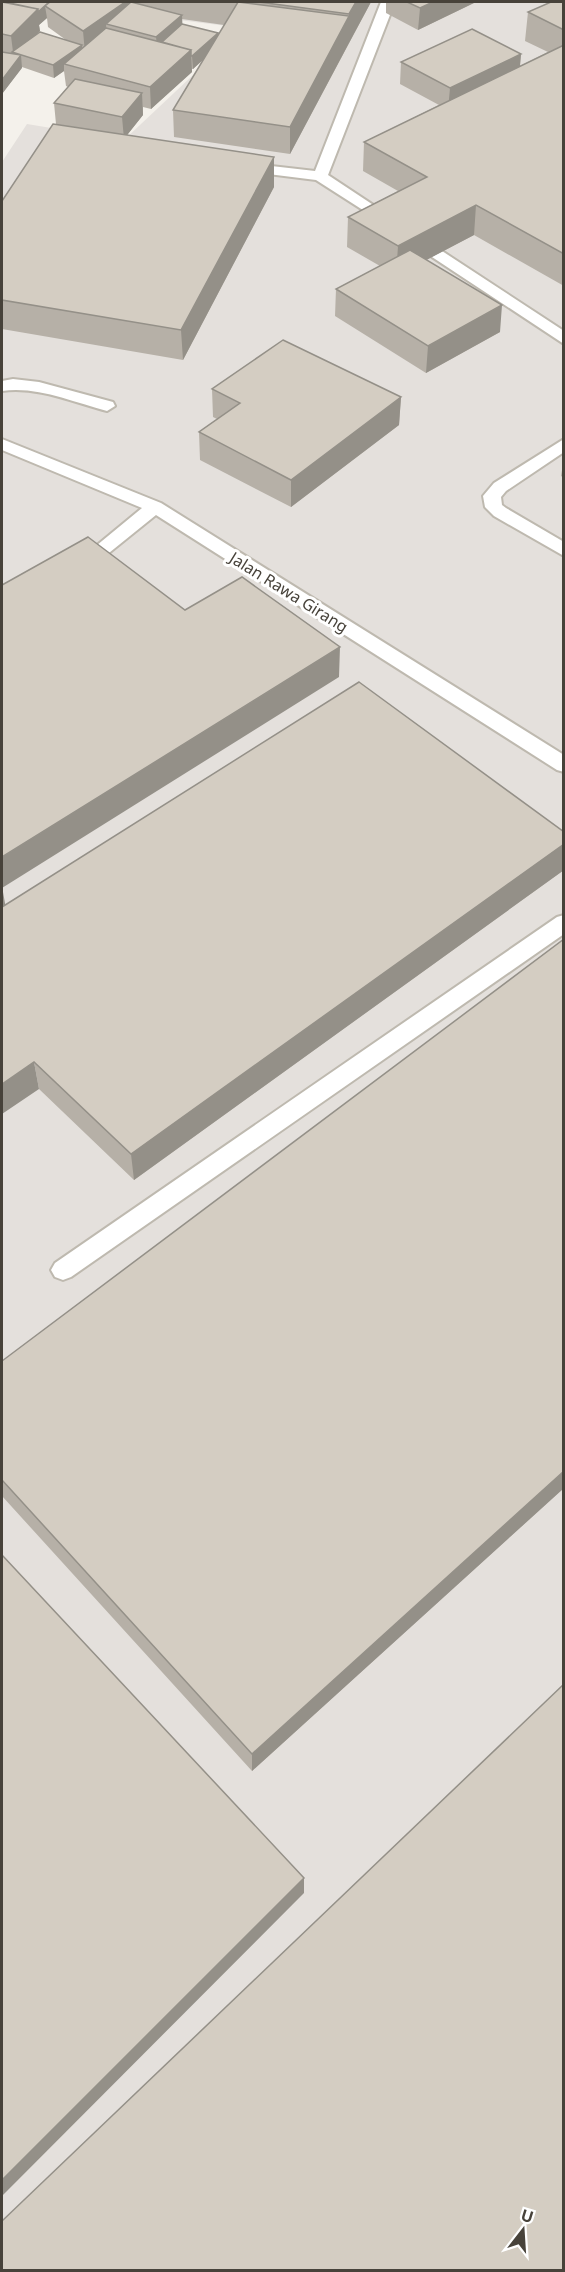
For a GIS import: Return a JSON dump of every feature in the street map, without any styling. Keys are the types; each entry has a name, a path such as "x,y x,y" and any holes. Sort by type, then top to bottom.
{"lane":[{"path":"320,176 388,2"},
{"path":"227,165 320,176 392,224"},
{"path":"437,254 564,339"},
{"path":"2,386 28,385 107,406"},
{"name":"Jalan Rawa Girang","path":"2,444 155,507 564,765"},
{"path":"564,444 500,487 492,496 492,501 500,512 564,550"},
{"path":"111,578 90,564 91,559 155,507"},
{"path":"63,1270 564,923"}],"shaded area":[{"path":"113,2 563,2 563,2270 2,2270 2,162 27,124 124,140 243,28 106,11"}],"building":[{"path":"2,2 38,9 11,36 2,34"},
{"path":"5,2 49,2 38,12 38,9"},
{"path":"50,2 125,2 83,31 45,6"},
{"path":"131,2 182,15 156,37 106,24"},
{"path":"238,2 349,16 290,127 173,110"},
{"path":"259,2 356,2 349,14"},
{"path":"407,2 433,2 420,8"},
{"path":"551,2 564,2 564,30 528,12"},
{"path":"182,24 218,33 191,56 191,50 162,42"},
{"path":"106,28 191,50 150,87 64,64"},
{"path":"472,29 521,54 450,88 401,62"},
{"path":"40,32 82,45 53,65 12,52"},
{"path":"564,45 564,254 476,205 398,246 348,217 427,177 364,142"},
{"path":"2,52 21,55 2,80"},
{"path":"75,79 142,93 122,117 54,103"},
{"path":"53,124 274,157 181,330 2,300 2,201"},
{"path":"410,250 502,305 428,346 336,289"},
{"path":"283,340 401,397 291,480 199,432 240,403 212,389"},
{"path":"88,537 185,610 242,577 340,647 2,857 2,585"},
{"path":"359,682 564,832 564,844 131,1154 34,1062 2,1084 2,907"},
{"path":"564,939 564,1471 252,1754 2,1480 2,1361"},
{"path":"2,1555 304,1878 2,2180"},
{"path":"564,1684 564,2271 2,2271 2,2221"}]}
